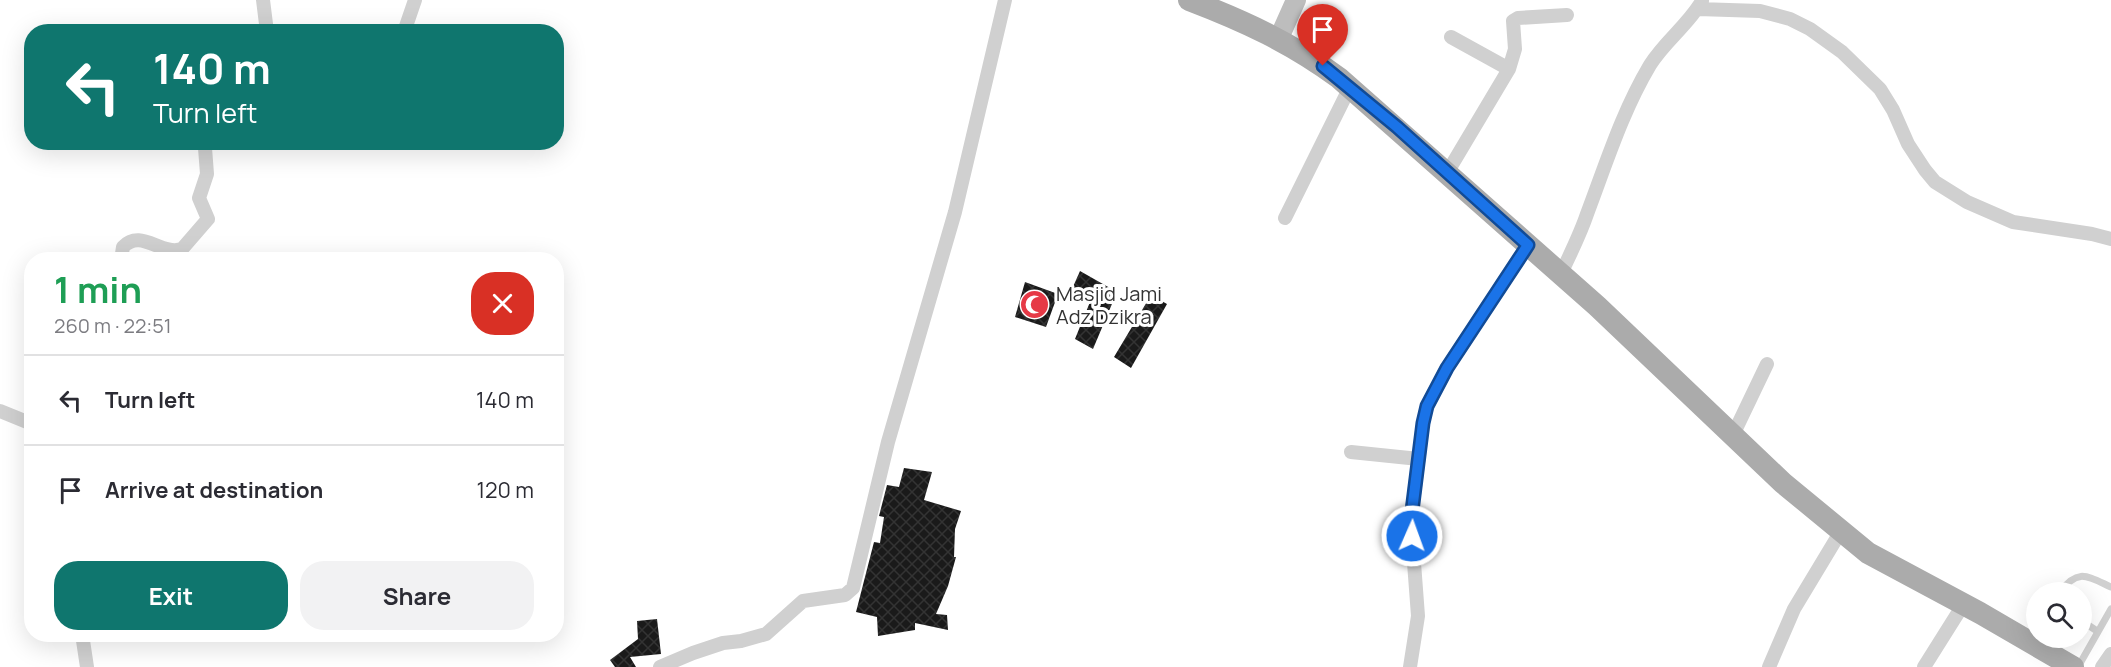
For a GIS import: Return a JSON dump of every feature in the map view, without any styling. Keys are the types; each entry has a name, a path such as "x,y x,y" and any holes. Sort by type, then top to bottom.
{"main road":[{"path":"1189,0 1279,38 1307,55 1350,87 1561,274 1783,483 1868,553 1962,605 2026,631"},
{"path":"2050,648 2073,667"}],"street":[{"path":"263,0 266,24"},
{"path":"407,24 416,0"},
{"path":"660,667 693,653 766,634 803,601 845,595 854,588 888,442 955,212 1005,0"},
{"path":"1279,38 1296,0"},
{"path":"1561,274 1586,218 1628,109 1650,65 1665,44 1701,4 1760,10 1790,19 1842,52 1880,89 1893,110 1908,144 1935,182 1967,202 2013,222 2111,239"},
{"path":"1447,173 1509,69 1515,49 1513,21 1518,18 1567,15"},
{"path":"1451,37 1509,69"},
{"path":"1286,218 1350,87"},
{"path":"122,252 123,247 132,241 146,241 167,250 182,249 206,223 207,215 199,198 207,174 205,150"},
{"path":"1410,667 1418,616 1412,528 1423,423 1433,394 1480,316 1528,245"},
{"path":"1733,435 1767,364"},
{"path":"0,411 24,421"},
{"path":"1351,452 1419,459"},
{"path":"1769,667 1794,609 1841,531"},
{"path":"1924,667 1962,605"},
{"path":"83,642 87,667"},
{"path":"2102,667 2111,654"}],"lane":[{"path":"2068,582 2077,576 2085,575 2111,587"},
{"path":"2078,667 2111,609"},
{"path":"2092,628 2097,631"}],"building":[{"path":"1080,271 1117,292 1093,349 1075,339 1090,302 1072,289"},
{"path":"1025,282 1058,294 1046,327 1015,317"},
{"path":"1151,295 1167,304 1131,368 1114,357"},
{"path":"904,468 932,472 924,500 961,511 955,529 954,557 956,557 948,586 936,614 947,615 948,630 915,623 915,630 878,636 877,617 856,612 874,542 880,543 884,517 879,516 887,485 899,487"},
{"path":"657,619 661,654 630,657 636,667 615,667 610,660 638,639 637,621"}],"place":[{"name":"Masjid Jami Adz Dzikra","path":"1035,305"}],"route":[{"path":"1323,66 1397,127 1528,245 1447,368 1427,406 1412,511 1412,536"}]}
